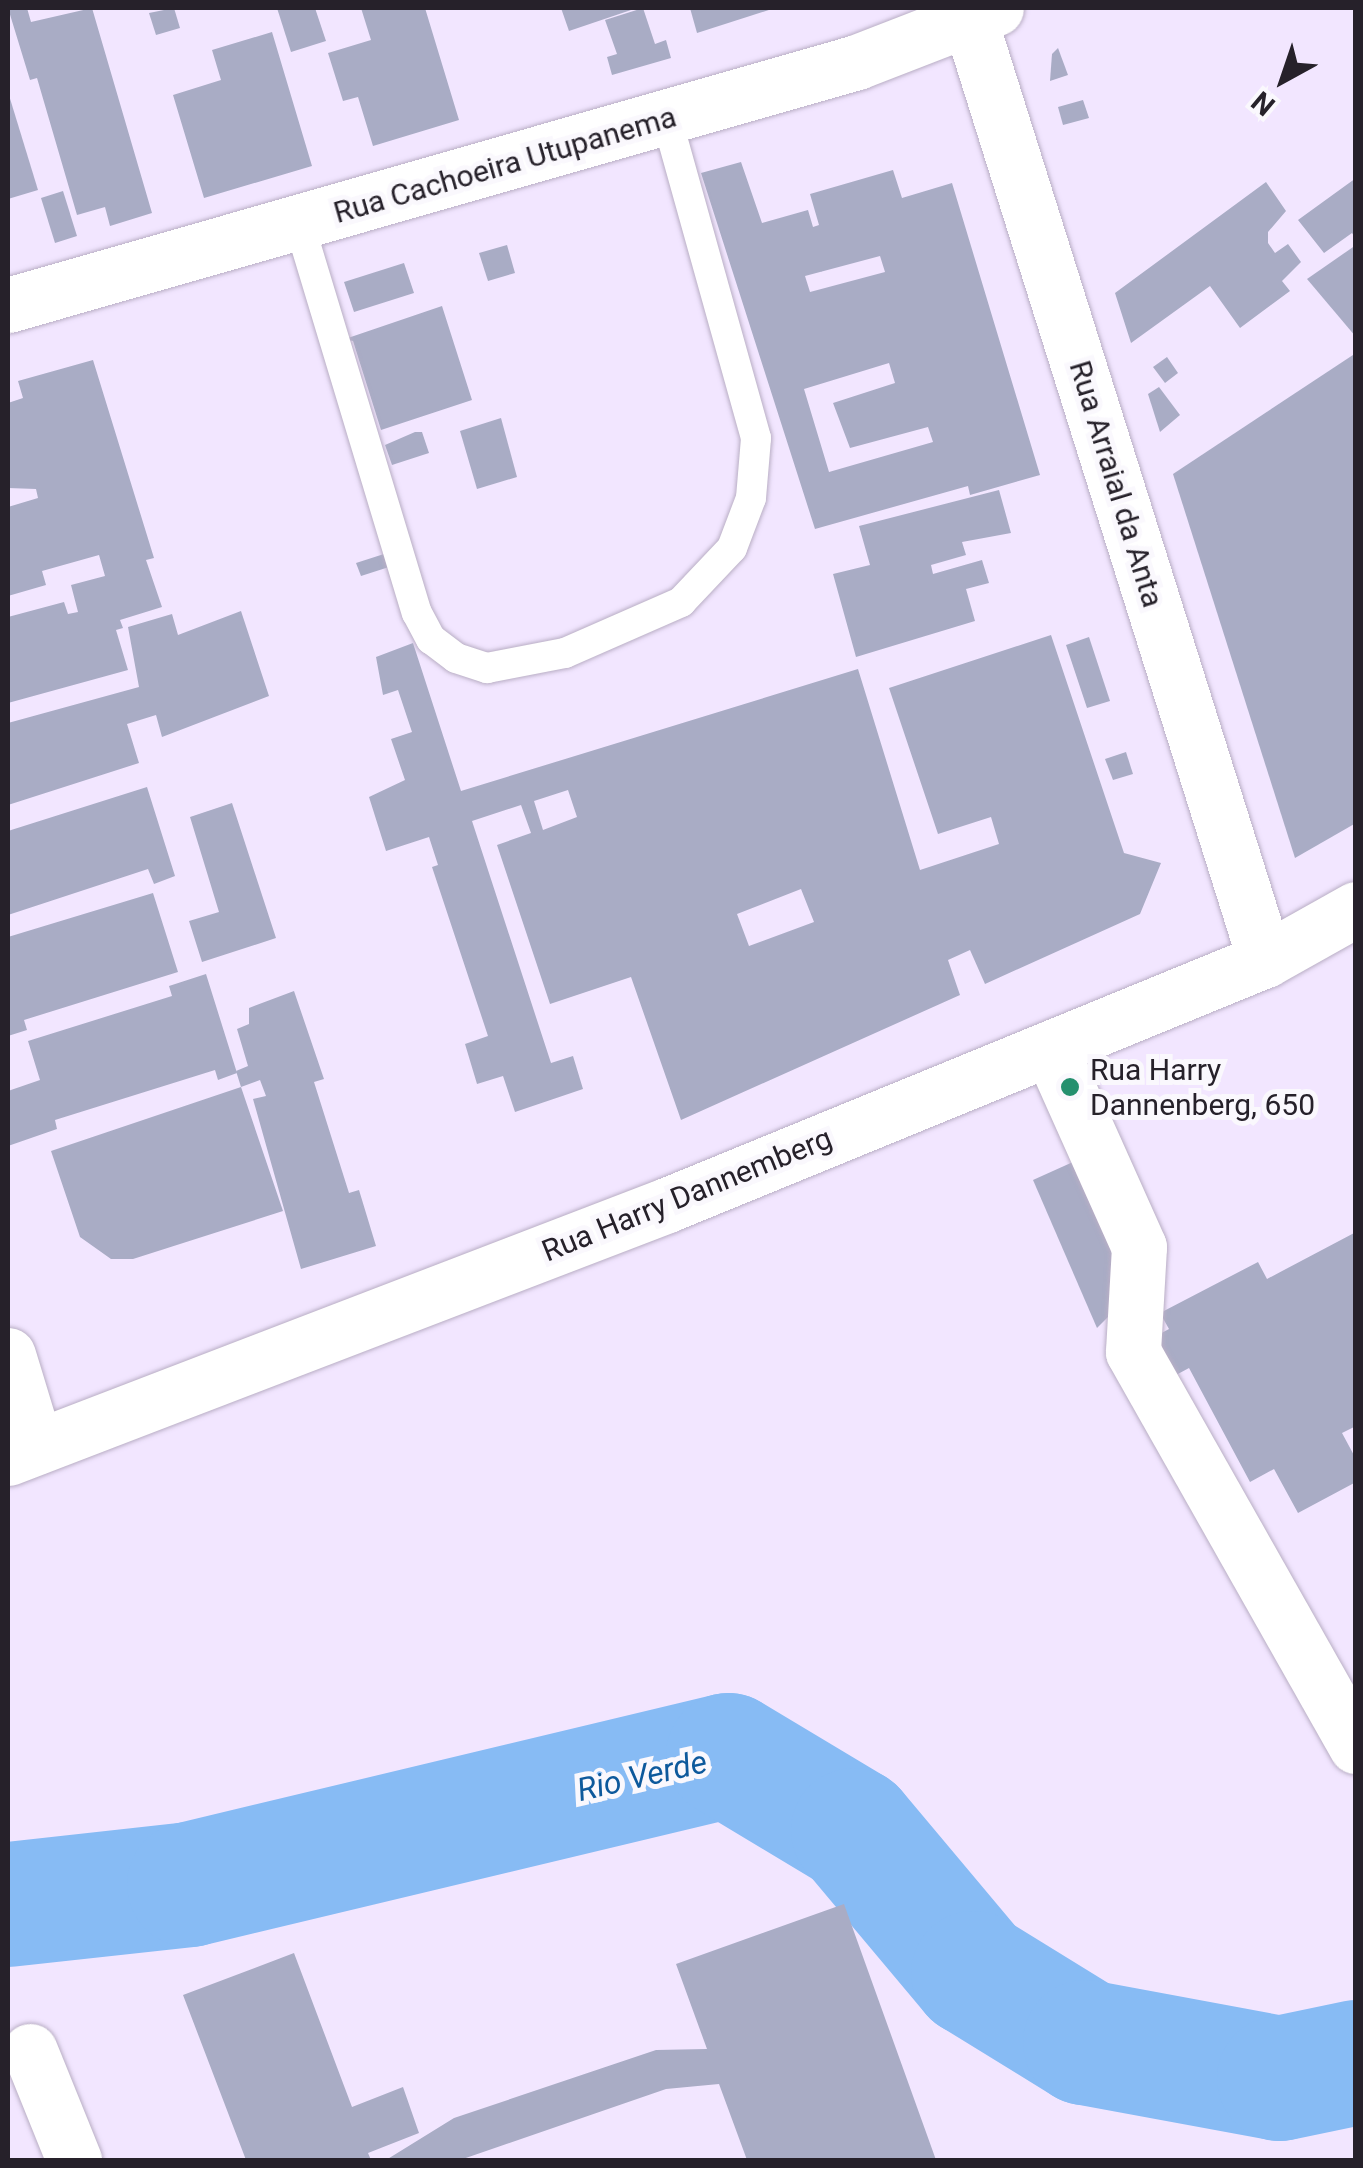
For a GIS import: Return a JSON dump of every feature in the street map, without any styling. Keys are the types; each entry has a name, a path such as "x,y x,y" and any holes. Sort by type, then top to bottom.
{"street":[{"name":"Rua Cachoeira Utupanema","path":"8,305 667,119 978,12"},
{"name":"Rua Arraial da Anta","path":"978,12 1266,960"},
{"name":"Rua Harry Dannemberg","path":"22,1452 666,1206 1266,960 1356,910"},
{"path":"1050,1048 1139,1247 1133,1352 1356,1746"},
{"path":"8,1355 22,1452"},
{"path":"30,2051 74,2160"}],"lane":[{"path":"300,224 417,614 431,639 456,658 487,668 564,653 681,602 732,548 752,498 756,438 667,119"}],"building":[{"path":"8,8 27,8 31,22 92,8 152,213 110,226 105,207 77,215 37,78 30,80"},
{"path":"174,8 180,28 156,35 149,13"},
{"path":"277,8 315,8 326,41 291,52"},
{"path":"361,8 425,8 459,120 373,146 358,97 343,101 328,53 371,40"},
{"path":"561,8 637,8 569,31"},
{"path":"643,8 655,44 666,40 671,58 612,75 607,57 617,54 605,20"},
{"path":"690,8 775,8 697,33"},
{"path":"272,32 312,166 204,198 173,95 221,80 212,50"},
{"path":"1058,48 1068,75 1050,81 1052,54"},
{"path":"8,92 38,190 8,199"},
{"path":"1083,100 1089,118 1063,125 1058,107"},
{"path":"741,162 762,223 808,210 813,227 819,225 810,194 893,170 902,198 952,183 1040,475 970,495 968,486 815,529 701,173","holes":["880,256 885,272 810,292 805,276","889,363 895,383 833,403 850,448 928,427 933,442 829,472 804,389"]},
{"path":"1356,178 1356,239 1352,233 1324,253 1298,220"},
{"path":"1266,182 1286,211 1268,232 1268,243 1275,253 1288,244 1301,262 1282,281 1290,291 1240,328 1210,286 1131,343 1115,293"},
{"path":"63,191 77,236 55,243 41,198"},
{"path":"507,245 515,273 488,281 479,253"},
{"path":"1356,245 1356,337 1307,279"},
{"path":"404,263 414,293 354,312 344,282"},
{"path":"442,306 472,400 381,430 353,341 345,339"},
{"path":"1356,353 1356,823 1295,858 1173,474"},
{"path":"1167,357 1178,373 1165,383 1153,367"},
{"path":"93,360 154,558 146,560 162,607 120,620 123,628 116,630 128,670 8,703 8,617 64,602 68,614 78,612 71,585 105,576 99,555 42,571 46,585 8,596 8,507 38,498 36,489 8,488 8,403 23,398 18,381"},
{"path":"1159,387 1180,415 1160,432 1148,394"},
{"path":"501,418 517,477 477,489 460,431"},
{"path":"422,432 429,453 392,465 385,445"},
{"path":"999,490 1011,533 962,542 966,555 931,565 933,574 982,560 989,583 966,589 975,621 856,657 833,574 870,565 859,526"},
{"path":"384,554 389,567 361,576 356,563"},
{"path":"241,611 269,696 162,737 156,715 127,724 139,763 8,805 8,723 139,687 128,627 172,614 178,635"},
{"path":"1051,635 1124,853 1161,863 1140,914 985,984 970,950 948,960 960,995 681,1120 631,977 550,1004 497,845 531,833 521,805 472,821 551,1063 573,1056 583,1089 515,1112 503,1076 477,1084 465,1044 488,1036 432,867 438,865 429,837 386,851 369,797 405,780 391,739 412,732 398,690 383,695 376,657 413,643 461,791 858,669 920,870 999,844 991,817 938,834 889,688","holes":["568,790 577,817 543,830 534,801","801,889 814,922 749,946 737,914"]},
{"path":"1089,637 1110,701 1087,708 1066,645"},
{"path":"1126,752 1133,774 1113,780 1105,759"},
{"path":"147,787 175,876 154,884 148,869 8,915 8,831"},
{"path":"232,803 276,938 202,962 189,921 219,912 190,817"},
{"path":"153,893 178,972 24,1020 27,1030 8,1036 8,937"},
{"path":"206,974 237,1073 218,1080 215,1070 55,1120 57,1129 8,1146 8,1091 40,1080 28,1041 172,996 169,986"},
{"path":"294,991 324,1079 314,1082 349,1193 359,1190 376,1246 301,1269 253,1099 266,1096 260,1080 241,1087 236,1071 248,1066 237,1029 249,1024 249,1008"},
{"path":"241,1087 283,1211 133,1259 111,1259 80,1237 51,1151"},
{"path":"1084,1157 1131,1294 1097,1328 1033,1180"},
{"path":"1356,1232 1356,1426 1342,1433 1356,1459 1356,1482 1298,1513 1274,1469 1250,1482 1189,1368 1176,1375 1156,1336 1169,1329 1160,1313 1258,1262 1267,1279"},
{"path":"844,1904 936,2160 747,2160 719,2084 666,2089 460,2160 386,2160 454,2118 656,2050 707,2049 676,1964"},
{"path":"294,1953 352,2107 403,2087 419,2133 368,2153 371,2160 246,2160 183,1995"}],"waterway":[{"name":"Rio Verde","path":"8,1904 189,1884 728,1755 853,1830 973,1973 1085,2042 1279,2078 1356,2062"}],"place":[{"name":"Rua Harry Dannenberg, 650","path":"1070,1087"}]}
